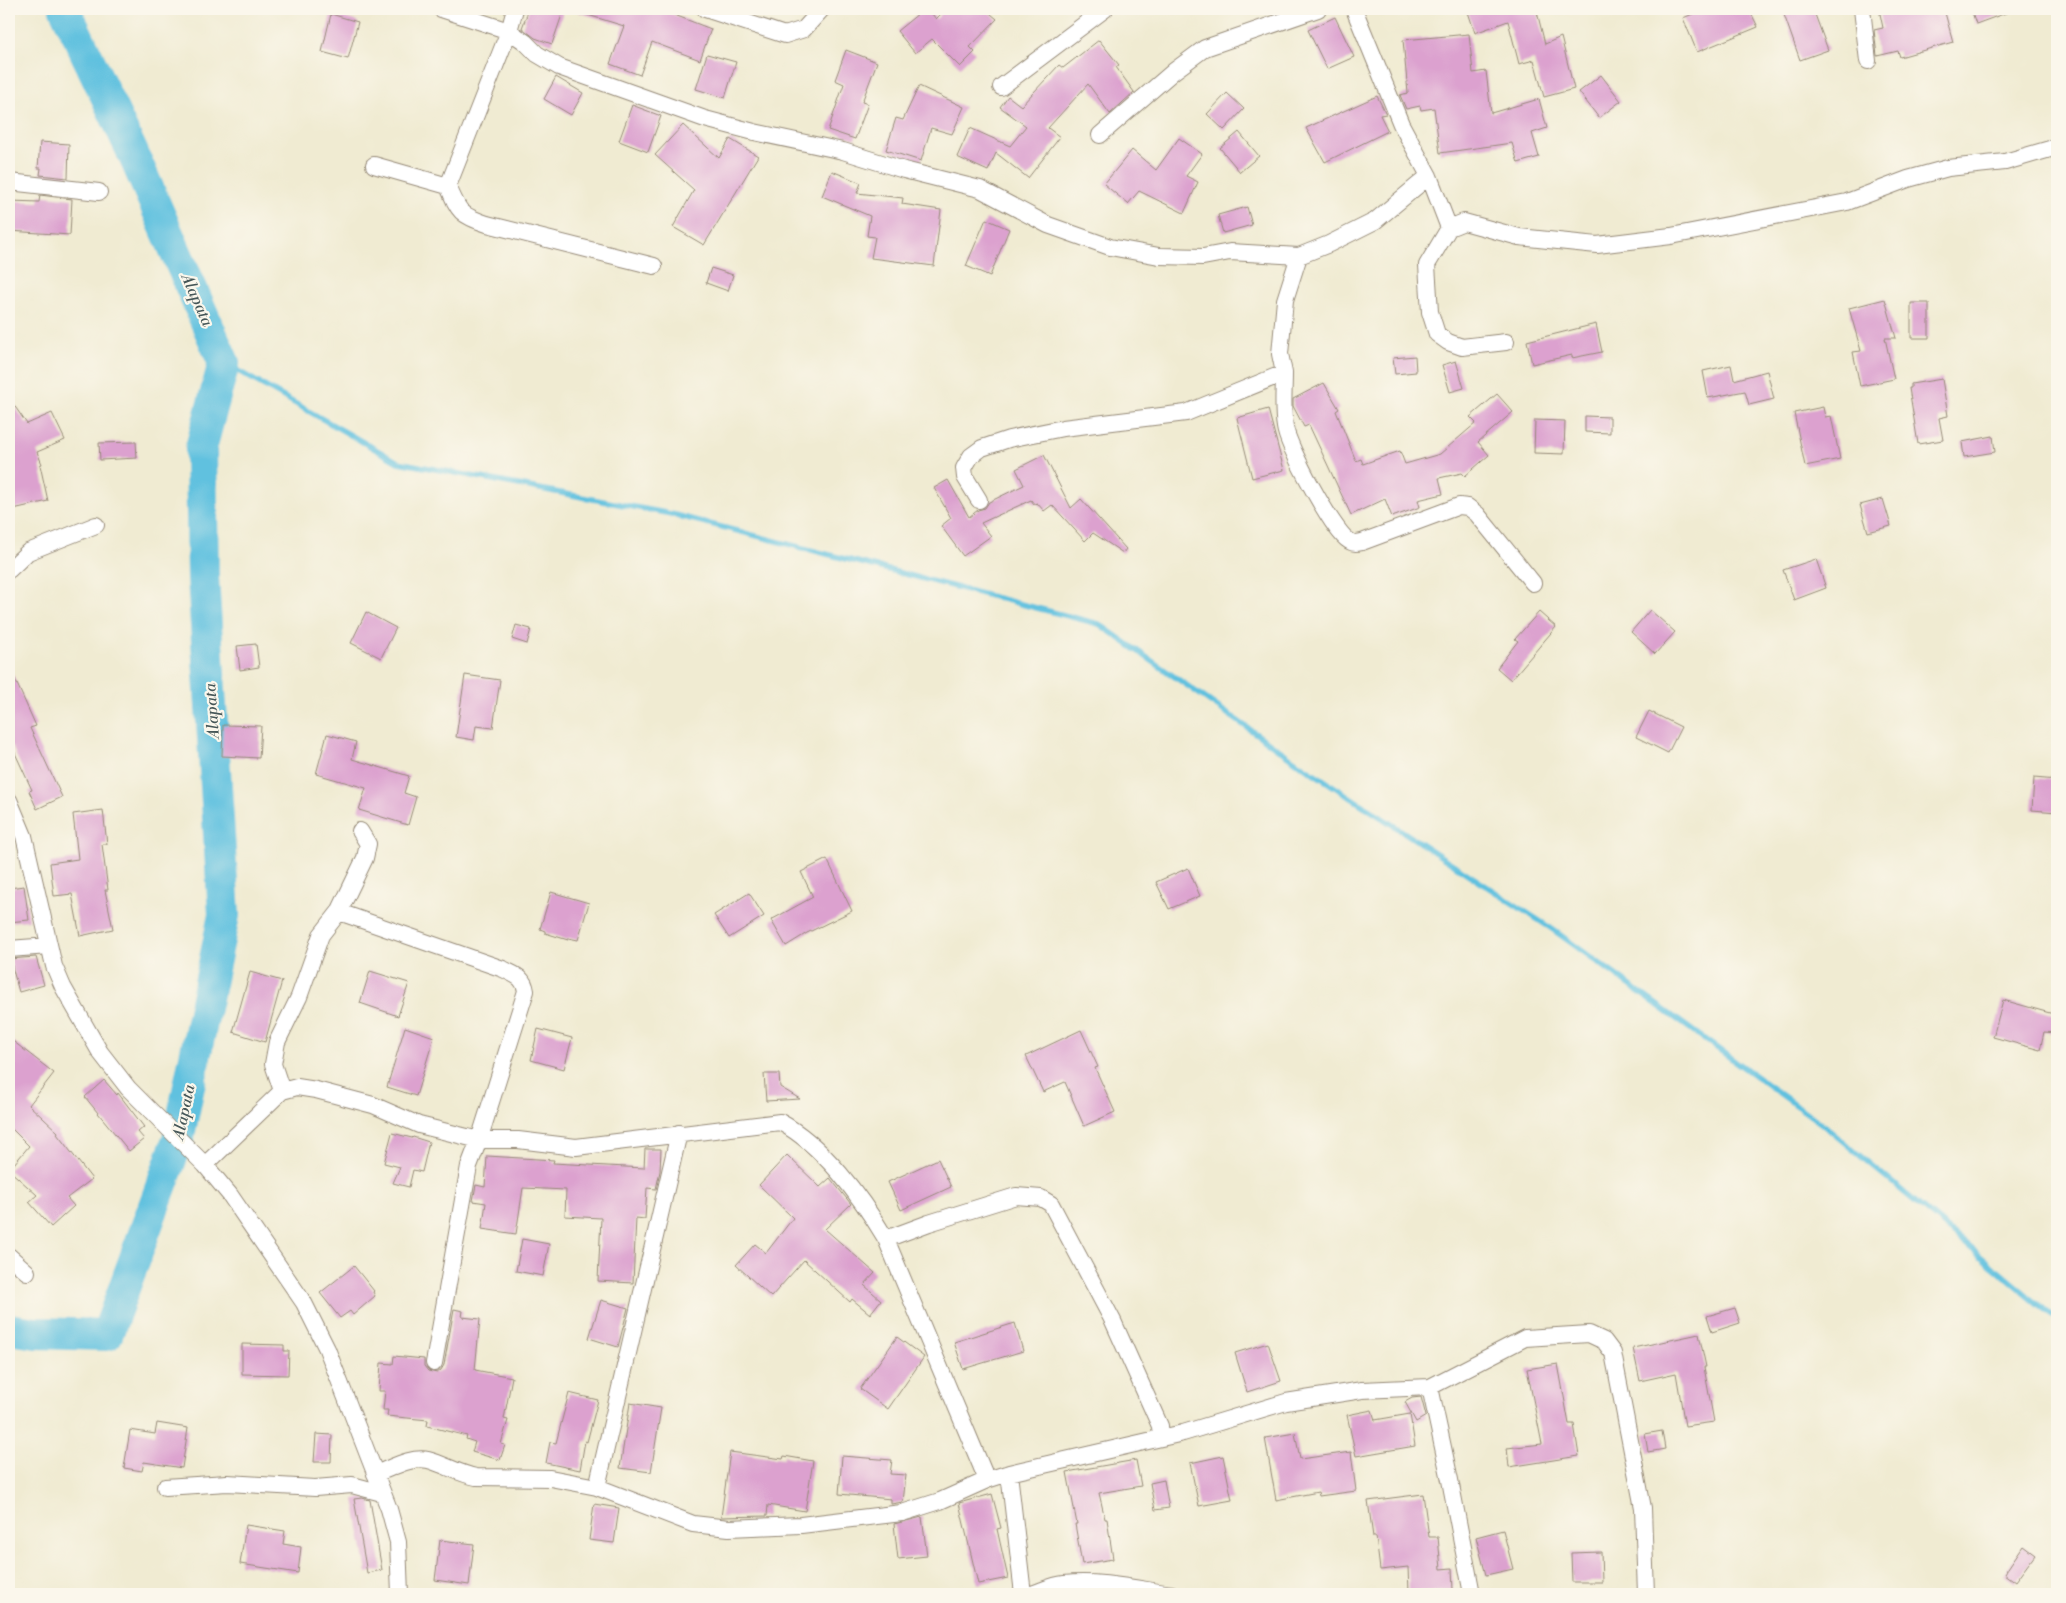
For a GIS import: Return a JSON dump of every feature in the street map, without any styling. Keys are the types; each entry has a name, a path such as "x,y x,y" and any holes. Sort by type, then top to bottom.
{"street":[{"path":"441,9 509,31 525,42 537,54 559,67 705,119 754,132 843,151 904,170 980,189 1048,225 1110,247 1159,256 1202,256 1230,252 1299,256 1329,244 1375,221 1429,176"},
{"path":"515,9 509,31 448,186 457,206 467,218 654,266"},
{"path":"705,9 785,35 804,29 822,9"},
{"path":"1001,87 1105,9"},
{"path":"1100,135 1174,71 1205,48 1318,9"},
{"path":"1354,9 1401,124 1429,176 1449,228"},
{"path":"1862,9 1868,61"},
{"path":"1506,342 1462,347 1448,342 1437,334 1430,312 1427,265 1449,228 1464,222 1519,237 1596,245 1661,237 1847,202 1908,179 1948,168 2005,162 2057,147"},
{"path":"374,165 448,186"},
{"path":"9,182 99,192"},
{"path":"1299,256 1285,300 1280,354 1284,373 1285,429 1306,478 1338,530 1346,540 1355,543 1362,542 1459,506 1468,507 1477,514 1533,583"},
{"path":"979,500 965,477 964,468 971,456 982,448 1009,439 1064,428 1186,413 1284,373"},
{"path":"9,570 28,552 96,525"},
{"path":"9,800 24,836 54,966 63,987 100,1052 128,1088 205,1165 230,1195 304,1304 327,1349 382,1493 398,1542 400,1594"},
{"path":"282,1092 273,1064 277,1042 300,997 321,934 340,912 365,858 368,844 360,831"},
{"path":"340,912 503,969 521,977 525,983 526,991 469,1166 434,1363"},
{"path":"9,949 49,946"},
{"path":"205,1165 282,1092 297,1087 373,1105 419,1125 479,1140 518,1140 576,1147 780,1122 798,1131 848,1182 877,1222 886,1239 986,1480"},
{"path":"598,1488 679,1133"},
{"path":"886,1239 928,1223 1016,1196 1041,1198 1051,1204 1113,1320 1160,1426 1161,1438"},
{"path":"9,1256 27,1272"},
{"path":"375,1474 414,1460 426,1460 464,1475 476,1477 550,1478 598,1488 693,1524 729,1528 801,1525 902,1513 940,1501 986,1480 1009,1473 1161,1438 1286,1402 1362,1390 1430,1387 1525,1338 1589,1334 1604,1341 1613,1353 1643,1508 1646,1594"},
{"path":"1430,1387 1472,1594"},
{"path":"1009,1473 1023,1594"},
{"path":"165,1488 227,1484 315,1488 352,1485 382,1493"},
{"path":"1031,1594 1062,1584 1082,1583 1172,1594"}],"building":[{"path":"529,9 564,9 552,44 535,38 522,28"},
{"path":"579,9 659,9 711,29 700,60 652,42 640,75 610,64 624,26 578,12"},
{"path":"924,9 928,9 936,19 946,9 985,9 997,19 970,47 975,52 960,67 932,39 915,53 897,31"},
{"path":"1467,9 1538,9 1537,12 1545,44 1561,37 1574,89 1544,97 1534,60 1519,64 1508,21 1475,33"},
{"path":"1705,9 1749,9 1758,27 1697,52 1683,18"},
{"path":"1782,9 1813,9 1828,50 1800,60"},
{"path":"1879,9 1944,9 1953,42 1900,57 1898,51 1877,56 1874,30 1883,28"},
{"path":"1971,9 2014,9 2014,10 1976,24"},
{"path":"331,14 358,22 348,59 322,52"},
{"path":"1335,17 1354,57 1327,69 1308,30"},
{"path":"1469,34 1473,73 1486,71 1491,113 1539,99 1547,128 1532,133 1539,157 1518,163 1512,143 1440,153 1434,108 1421,110 1420,106 1406,109 1400,95 1408,93 1403,40"},
{"path":"1099,40 1119,65 1116,67 1134,92 1110,114 1088,84 1048,128 1060,137 1028,178 996,153 988,171 957,157 970,128 1010,146 1026,126 1000,107 1008,96 1021,106 1059,65 1063,68"},
{"path":"846,50 877,62 862,102 868,104 855,139 828,130 844,84 835,80"},
{"path":"707,54 736,62 725,98 696,89"},
{"path":"1601,75 1621,101 1599,118 1579,92"},
{"path":"556,77 583,93 571,115 544,99"},
{"path":"919,86 964,107 952,134 931,128 921,161 886,150 896,118 903,120"},
{"path":"1227,93 1244,109 1224,130 1207,114"},
{"path":"1377,96 1386,114 1380,115 1388,131 1325,162 1306,128"},
{"path":"632,105 661,116 648,152 619,141"},
{"path":"683,125 719,158 730,139 758,156 704,245 673,227 694,190 655,155"},
{"path":"1239,132 1259,156 1240,172 1220,148"},
{"path":"1179,138 1202,154 1186,176 1198,182 1184,213 1139,191 1128,204 1104,184 1132,150 1156,170"},
{"path":"40,142 69,144 68,178 40,175 41,168 38,168"},
{"path":"832,171 861,183 857,193 903,198 902,204 941,210 934,266 871,258 875,237 867,236 870,216 822,196"},
{"path":"40,195 72,199 70,235 9,231 10,201 39,202"},
{"path":"1247,207 1252,225 1223,233 1218,215"},
{"path":"986,219 1009,229 990,276 966,266"},
{"path":"711,268 733,275 728,291 706,283"},
{"path":"1885,299 1896,338 1885,338 1894,379 1860,386 1853,352 1861,351 1849,308"},
{"path":"1911,303 1929,303 1929,338 1911,338"},
{"path":"1596,324 1602,352 1572,358 1572,355 1532,364 1527,341"},
{"path":"1415,356 1416,372 1395,374 1393,358"},
{"path":"1456,361 1464,388 1450,392 1442,365"},
{"path":"1731,365 1734,380 1767,371 1774,399 1749,405 1745,391 1708,398 1703,371"},
{"path":"1942,379 1948,416 1939,418 1943,440 1918,444 1909,388 1911,388 1911,384"},
{"path":"1324,383 1339,409 1336,411 1356,461 1361,459 1363,464 1400,451 1405,464 1440,454 1476,423 1470,417 1497,394 1513,412 1478,442 1489,455 1465,476 1462,473 1439,478 1443,494 1418,500 1420,507 1392,517 1385,499 1351,515 1309,425 1304,427 1293,406 1293,399"},
{"path":"9,398 27,424 52,413 65,440 37,452 42,464 40,465 48,501 9,510"},
{"path":"1823,407 1825,417 1831,416 1840,459 1805,466 1794,413"},
{"path":"1268,409 1284,470 1252,478 1237,418"},
{"path":"1585,416 1610,417 1610,433 1585,432"},
{"path":"1535,420 1565,421 1564,454 1534,453"},
{"path":"1993,436 1995,452 1964,457 1962,442"},
{"path":"136,442 137,458 100,460 99,443"},
{"path":"1044,455 1071,508 1081,499 1126,549 1123,553 1093,533 1085,541 1052,505 1044,511 1037,503 1034,504 1031,500 981,523 991,536 963,556 941,526 951,518 934,488 948,480 969,517 978,510 985,508 989,502 1024,485 1016,469"},
{"path":"1883,499 1891,526 1868,532 1860,505"},
{"path":"1816,559 1826,588 1794,600 1783,570"},
{"path":"1650,610 1675,632 1655,654 1631,632"},
{"path":"366,612 396,628 381,658 351,643"},
{"path":"1539,612 1556,627 1511,680 1497,668 1518,641 1515,639"},
{"path":"516,625 531,629 527,644 512,639"},
{"path":"256,644 259,667 240,670 237,646"},
{"path":"9,666 36,726 30,728 62,797 37,809 29,791 32,790 9,740"},
{"path":"465,675 500,680 493,728 476,726 474,740 456,737"},
{"path":"1649,711 1681,727 1668,753 1636,737"},
{"path":"223,725 261,726 259,758 222,756"},
{"path":"327,734 356,742 352,759 409,776 404,793 416,797 408,825 359,810 366,788 316,774"},
{"path":"2034,778 2057,780 2057,812 2032,810"},
{"path":"103,810 107,844 102,844 108,890 105,890 113,929 80,936 72,894 54,896 50,863 78,859 73,814"},
{"path":"827,859 852,911 807,933 786,946 771,920 813,897 801,872"},
{"path":"1188,868 1200,896 1169,909 1156,882"},
{"path":"24,886 29,920 9,922 9,888"},
{"path":"551,892 589,903 578,940 568,938 568,940 545,933 545,931 540,929"},
{"path":"749,893 764,916 729,938 714,915"},
{"path":"36,957 44,985 19,992 10,959"},
{"path":"370,971 409,983 398,1016 360,1003"},
{"path":"250,972 282,981 265,1042 233,1032"},
{"path":"2003,1000 2057,1015 2057,1033 2044,1032 2040,1050 1993,1037"},
{"path":"405,1027 434,1037 416,1096 387,1087"},
{"path":"538,1029 572,1038 564,1069 531,1060"},
{"path":"1081,1030 1098,1067 1095,1068 1115,1112 1084,1126 1065,1082 1043,1092 1026,1056"},
{"path":"9,1038 54,1073 29,1105 58,1132 57,1134 92,1179 67,1198 74,1206 51,1227 29,1202 37,1195 9,1170 29,1146 9,1126"},
{"path":"764,1074 779,1074 780,1087 800,1099 766,1101"},
{"path":"104,1080 117,1095 118,1093 144,1127 138,1132 144,1139 129,1151 85,1097"},
{"path":"392,1133 429,1142 422,1172 413,1170 409,1187 393,1183 400,1167 384,1163"},
{"path":"645,1149 661,1149 660,1171 656,1189 647,1188 645,1219 636,1218 633,1283 598,1281 601,1218 565,1216 566,1190 523,1188 516,1234 482,1229 486,1203 473,1201 476,1185 485,1187 487,1156 554,1160 553,1163 644,1168"},
{"path":"787,1155 820,1187 830,1178 851,1204 825,1229 875,1273 864,1285 881,1300 870,1314 852,1299 850,1302 804,1260 771,1297 736,1265 755,1244 766,1253 793,1218 759,1185"},
{"path":"938,1159 951,1187 901,1210 888,1182"},
{"path":"522,1239 549,1244 543,1276 516,1271"},
{"path":"354,1266 374,1291 375,1296 353,1315 350,1311 340,1318 320,1293"},
{"path":"601,1300 628,1308 618,1347 589,1338"},
{"path":"1735,1308 1740,1323 1712,1332 1707,1316"},
{"path":"454,1309 463,1311 462,1317 480,1319 475,1370 512,1377 504,1419 508,1420 501,1444 505,1445 500,1460 472,1452 475,1442 466,1439 467,1436 427,1426 428,1420 387,1416 388,1410 383,1410 385,1391 379,1391 381,1363 393,1364 394,1356 424,1359 424,1366 428,1371 437,1373 444,1365"},
{"path":"1015,1323 1023,1351 963,1369 954,1342"},
{"path":"1699,1334 1714,1422 1685,1426 1676,1373 1640,1381 1633,1348"},
{"path":"897,1337 924,1357 888,1409 860,1389"},
{"path":"1268,1343 1281,1381 1247,1392 1235,1353"},
{"path":"242,1344 284,1345 284,1351 289,1351 288,1375 242,1374"},
{"path":"1558,1364 1569,1424 1574,1424 1579,1456 1509,1467 1507,1448 1542,1444 1527,1369"},
{"path":"569,1393 598,1400 587,1442 585,1441 580,1470 546,1463 550,1442 556,1443"},
{"path":"1421,1397 1426,1416 1416,1422 1405,1402 1412,1398"},
{"path":"630,1403 661,1408 651,1472 620,1468"},
{"path":"1372,1410 1375,1420 1410,1414 1415,1446 1356,1456 1347,1415"},
{"path":"157,1423 188,1428 182,1468 144,1462 142,1471 124,1468 130,1430 155,1434"},
{"path":"1662,1431 1665,1449 1648,1452 1645,1434"},
{"path":"1295,1433 1300,1459 1351,1452 1356,1491 1319,1496 1318,1492 1276,1500 1265,1438"},
{"path":"316,1434 332,1435 331,1462 314,1462"},
{"path":"730,1452 783,1459 784,1456 813,1461 805,1511 768,1505 767,1516 721,1517"},
{"path":"842,1456 892,1460 890,1474 906,1475 903,1502 891,1504 891,1499 839,1494"},
{"path":"1223,1456 1232,1500 1199,1506 1190,1463"},
{"path":"1136,1460 1141,1486 1099,1493 1105,1519 1107,1519 1113,1559 1082,1564 1075,1524 1077,1524 1067,1472"},
{"path":"1164,1480 1169,1508 1155,1510 1150,1483"},
{"path":"992,1494 1001,1528 997,1529 1008,1578 978,1584 959,1503"},
{"path":"1423,1494 1429,1537 1438,1537 1441,1569 1452,1568 1453,1590 1409,1592 1408,1567 1380,1570 1376,1537 1373,1537 1368,1501"},
{"path":"354,1499 370,1500 382,1570 367,1573"},
{"path":"594,1504 619,1508 614,1543 589,1540"},
{"path":"922,1517 927,1556 898,1559 894,1524"},
{"path":"246,1525 285,1531 283,1544 301,1547 298,1573 240,1564"},
{"path":"1503,1530 1513,1569 1486,1575 1476,1537"},
{"path":"440,1540 474,1544 469,1585 435,1580"},
{"path":"2023,1546 2035,1555 2015,1582 2004,1574"},
{"path":"1601,1552 1602,1582 1572,1582 1571,1553"}],"waterway":[{"name":"Alapata","path":"9,1329 36,1333 107,1335 178,1140 224,915 203,577 201,448 224,363 131,149 65,9"},
{"path":"224,363 398,462 671,514 1099,624 1298,763 1552,929 1822,1124 2057,1320"}]}
